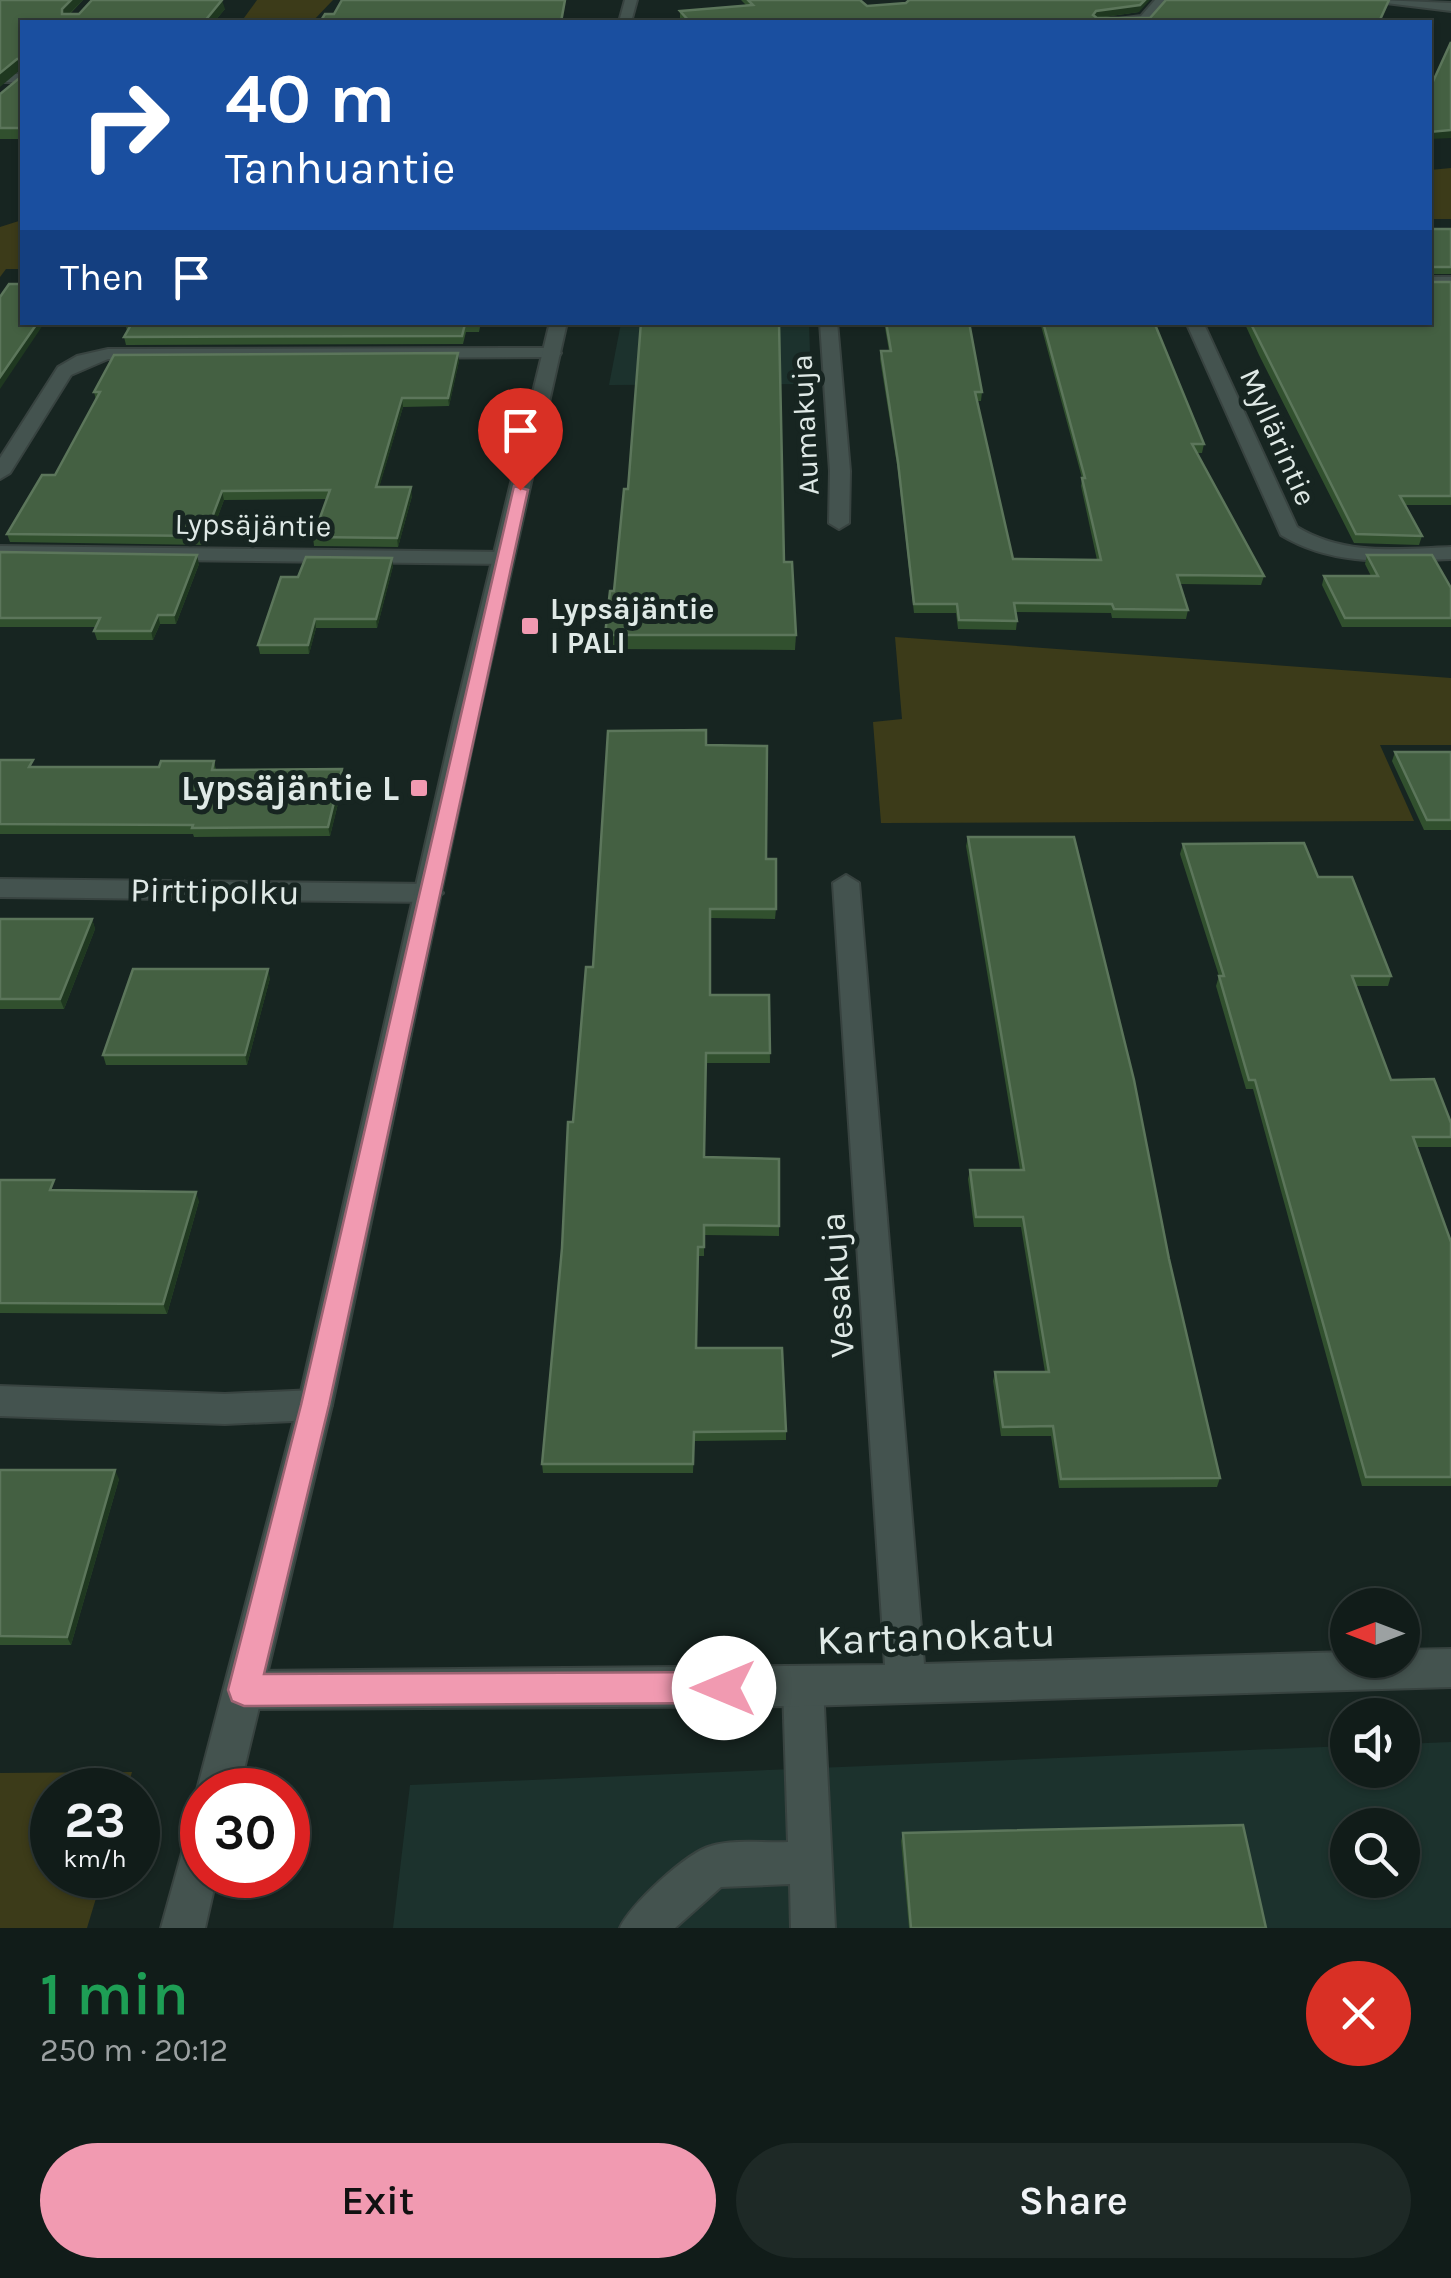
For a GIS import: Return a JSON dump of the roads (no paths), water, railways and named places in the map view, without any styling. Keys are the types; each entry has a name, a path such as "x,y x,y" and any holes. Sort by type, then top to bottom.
{"street":[{"path":"1131,20 1145,19 1161,0"},
{"path":"1386,0 1451,7"},
{"path":"1420,20 1426,4"},
{"path":"224,1768 315,1405 558,325"},
{"name":"Aumakuja","path":"828,325 840,471 840,523"},
{"name":"Myllärintie","path":"1195,325 1288,531 1309,547 1343,554 1451,553"},
{"path":"0,473 64,372 83,360 108,354 552,354"},
{"name":"Lypsäjäntie","path":"0,552 504,558"},
{"name":"Vesakuja","path":"846,882 906,1682"},
{"name":"Pirttipolku","path":"0,888 430,894"},
{"path":"0,1401 225,1409 315,1405"},
{"name":"Kartanokatu","path":"244,1690 803,1686 1451,1668"},
{"path":"803,1686 813,1928"},
{"path":"642,1928 713,1866 810,1862"},
{"path":"182,1928 190,1898"}],"place":[{"name":"Lypsäjäntie I PALI","path":"530,626"},
{"name":"Lypsäjäntie L","path":"419,788"}]}
